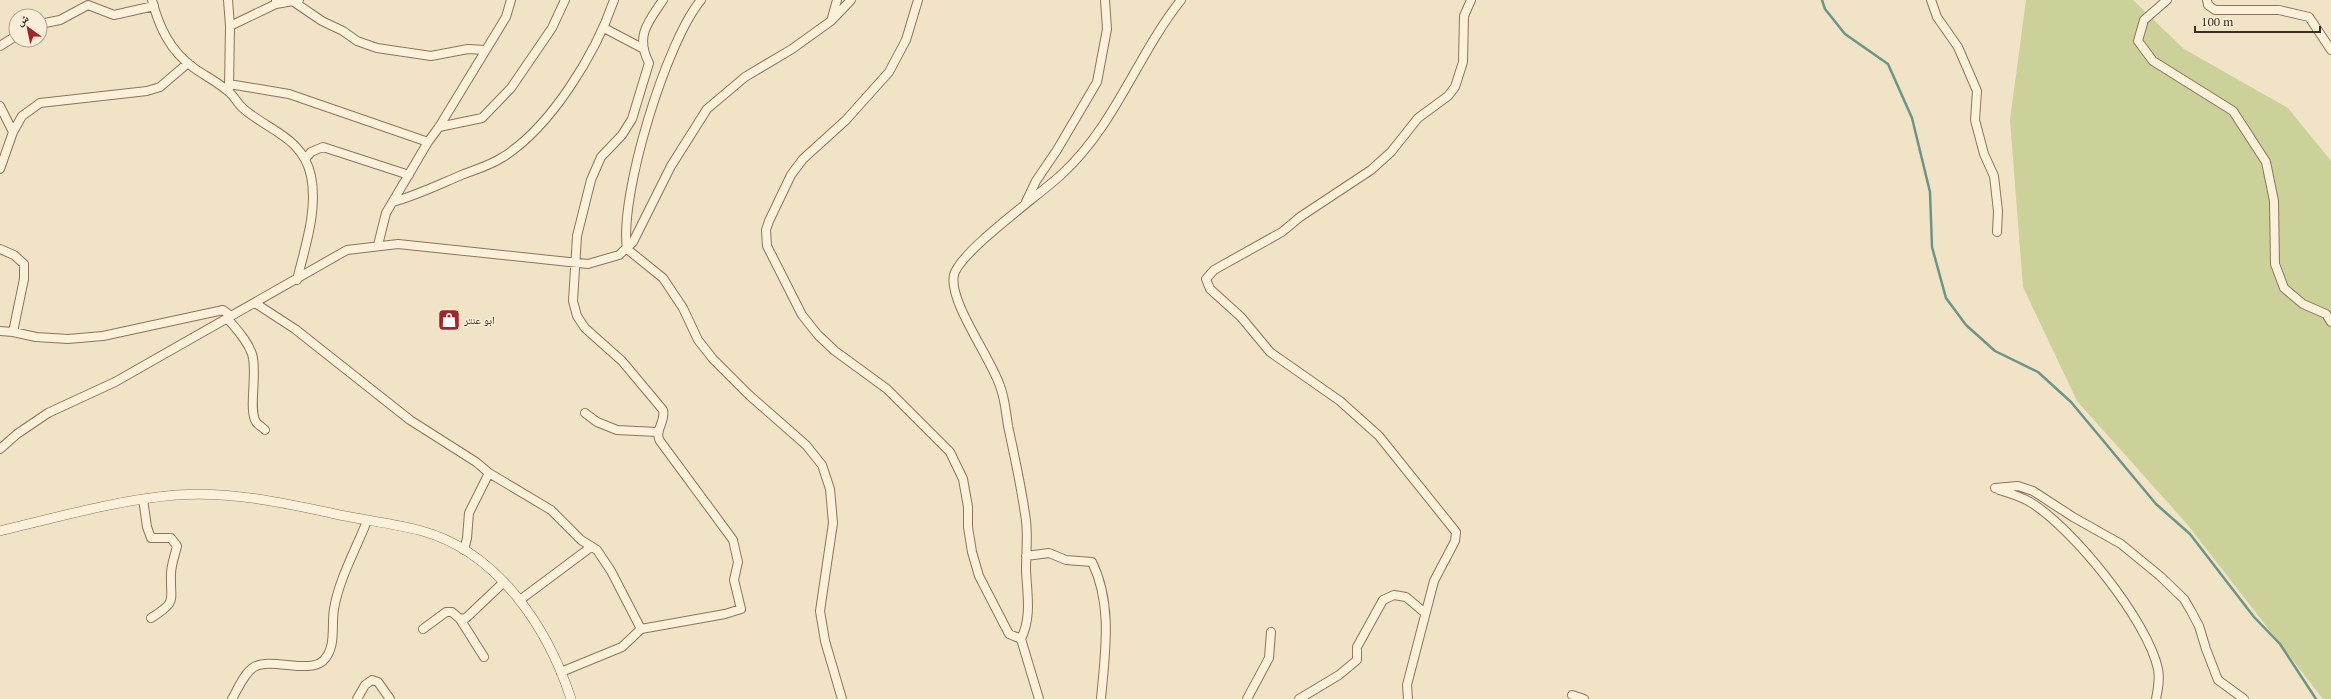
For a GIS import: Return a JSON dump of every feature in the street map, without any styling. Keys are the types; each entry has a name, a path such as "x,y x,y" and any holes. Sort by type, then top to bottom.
{"street":[{"path":"228,0 230,26 229,88"},
{"path":"378,245 386,213 506,16 511,0"},
{"path":"439,126 482,118 511,88 552,28 565,0"},
{"path":"393,202 419,195 492,163 514,149 541,125 581,67 604,28 614,0"},
{"path":"561,672 622,647 641,629 725,614 741,609 734,580 738,562 733,540 660,441 658,432 663,417 661,408 622,361 594,338 576,316 573,301 577,236 591,180 600,157 622,134 632,119 649,63 642,48 644,33 663,0"},
{"path":"701,0 692,11 674,46 656,95 628,199 625,227 627,249 662,278 683,308 698,340 713,359 749,395 806,445 822,465 830,489 833,523 820,611 825,641 842,699"},
{"path":"831,21 837,0"},
{"path":"0,449 17,434 48,413 115,382 347,250 378,245 398,244 437,246 575,264 602,262 611,259 627,249 642,227 675,160 707,109 745,77 792,49 831,21 851,0"},
{"path":"918,0 906,40 889,72 846,120 803,159 791,175 769,221 766,230 767,246 802,315 818,335 835,351 888,389 950,452 963,479 968,507 968,527 972,552 979,576 1009,634 1021,639"},
{"path":"1025,204 1036,181 1065,138 1097,82 1107,29 1105,0"},
{"path":"1039,699 1021,639 1026,628 1028,609 1025,516 1001,387 959,304 953,288 954,274 965,258 1025,204 1062,174 1095,139 1160,29 1181,0"},
{"path":"1408,699 1407,685 1434,581 1455,541 1456,532 1379,436 1340,401 1270,352 1242,317 1210,289 1206,279 1214,270 1282,232 1300,217 1370,170 1391,152 1418,118 1448,96 1455,87 1463,62 1464,16 1470,0"},
{"path":"1931,0 1937,17 1958,47 1977,91 1975,120 1984,154 1994,176 1998,211 1997,232"},
{"path":"2167,0 2144,20 2138,41 2153,61 2233,111 2266,162 2274,201 2275,264 2284,288 2303,304 2326,314 2331,322"},
{"path":"2207,0 2208,5 2215,10 2280,10 2308,17 2331,50"},
{"path":"230,26 276,2 297,1 322,21 343,30 357,41 376,48 430,56 468,49 486,50"},
{"path":"48,22 60,20 88,5 114,16 153,3 163,34 172,47 188,63 229,88 244,110 273,128 299,150 306,158 311,176 311,214 310,228 296,280"},
{"path":"604,28 642,48"},
{"path":"0,169 13,132 22,116 40,103 147,91 160,87 188,63"},
{"path":"229,88 289,94 428,142"},
{"path":"0,106 13,132"},
{"path":"306,158 311,152 323,147 409,174"},
{"path":"0,249 14,255 24,264 24,279 13,332"},
{"path":"255,303 295,330 410,420 476,462 489,473 551,510 581,540 598,552 612,571 641,629"},
{"path":"0,331 36,337 68,339 103,336 223,310 230,317 245,340 252,355 255,371 254,406 256,421 265,430"},
{"path":"585,413 597,422 617,430 658,432"},
{"path":"464,550 467,538 469,513 489,473"},
{"path":"2156,699 2158,669 2153,653 2128,608 2106,576 2054,522 2031,502 1994,488 2018,486 2034,491 2073,517 2121,544 2160,576 2184,599 2191,611 2199,626 2218,680 2244,699"},
{"path":"0,531 143,499 187,494 230,496 297,506 423,532 464,550 504,582 520,600 537,625 561,672 571,699"},
{"path":"143,499 146,528 151,538 171,538 177,546 171,568 172,600 165,609 151,618"},
{"path":"232,699 247,673 257,666 312,665 324,659 334,636 331,626 337,596 368,521"},
{"path":"520,600 591,547"},
{"path":"1026,556 1049,553 1066,560 1092,562 1100,578 1105,610 1106,636 1101,699"},
{"path":"460,619 467,618 504,582"},
{"path":"1299,699 1339,675 1357,660 1357,647 1383,600 1394,595 1406,597 1425,613"},
{"path":"422,629 446,612 452,612 460,619 484,657"},
{"path":"1247,699 1269,658 1271,632"},
{"path":"357,699 365,685 372,680 378,682 390,699"},
{"path":"1572,695 1584,699"}],"green space":[{"path":"2026,0 2133,0 2184,49 2288,108 2331,161 2331,699 2323,699 2187,524 2077,401 2023,287 2010,120"}],"waterway":[{"path":"1822,0 1825,9 1845,34 1888,64 1912,118 1930,192 1932,247 1946,298 1966,325 1995,351 2038,372 2071,402 2156,504 2190,534 2254,617 2280,644 2316,699"}],"place":[{"name":"ابو عنتر","path":"449,320"}]}
